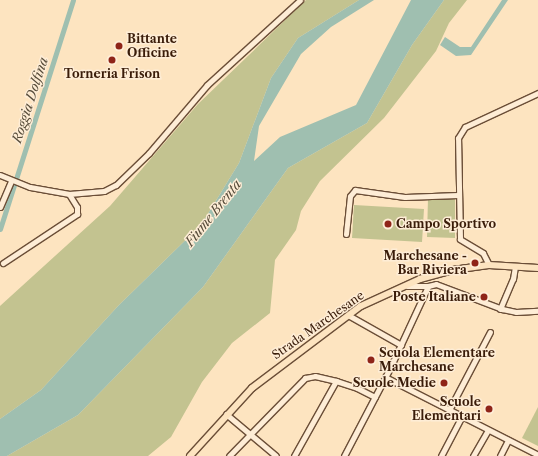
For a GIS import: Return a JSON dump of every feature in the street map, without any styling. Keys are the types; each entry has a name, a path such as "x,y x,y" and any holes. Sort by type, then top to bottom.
{"main road":[{"name":"Strada Marchesane","path":"190,456 226,414 273,370 348,315 400,287 453,270 489,265 538,268"}],"street":[{"path":"0,175 20,184 69,194 104,191 116,185 149,153 207,85 282,13 300,0"},
{"path":"489,265 483,253 460,239 458,138 464,127 538,93"},
{"path":"0,207 12,181"},
{"path":"346,234 350,196 355,190 405,197 458,195"},
{"path":"3,263 77,214 77,207 69,194"},
{"path":"500,309 513,279 515,266"},
{"path":"400,287 428,286 436,284 500,309 516,312 538,311"},
{"path":"344,456 401,345 428,286"},
{"path":"348,315 401,345"},
{"path":"449,410 490,332"},
{"path":"229,456 305,378 315,376 336,381 357,388 375,397"},
{"path":"385,377 538,455"},
{"path":"294,456 336,381"},
{"path":"226,414 276,456"},
{"path":"441,456 462,416"},
{"path":"473,456 488,430"},
{"path":"500,456 508,440"},
{"path":"527,456 530,450"}],"green space":[{"path":"306,0 359,0 298,38 271,78 239,163 201,225 118,306 41,390 0,419 0,306 110,206 198,104"},
{"path":"444,0 467,0 449,23 436,51 384,118 320,181 301,211 296,230 275,260 270,313 232,343 202,382 171,437 148,456 7,456 78,415 203,287 288,168 367,123 412,45"},
{"path":"428,198 455,198 455,238 427,237"},
{"name":"Campo Sportivo","path":"354,205 424,209 422,242 352,238"},
{"path":"538,407 538,446 522,438"}],"water":[{"name":"Fiume Brenta","path":"359,0 374,0 331,27 301,54 259,126 254,161 280,137 356,105 411,0 444,0 412,45 367,123 288,168 203,287 78,415 7,456 0,456 0,419 41,390 118,306 201,225 239,163 271,78 298,38"},
{"path":"502,0 508,0 471,55 456,56 440,45 445,37 460,47 471,47"}],"waterway":[{"name":"Roggia Dolfina","path":"0,229 73,0"}],"place":[{"name":"Bittante Officine","path":"119,46"},
{"name":"Torneria Frison","path":"112,60"},
{"name":"Campo Sportivo","path":"388,224"},
{"name":"Marchesane - Bar Riviera","path":"475,263"},
{"name":"Poste Italiane","path":"484,297"},
{"name":"Scuola Elementare Marchesane","path":"371,360"},
{"name":"Scuole Medie","path":"444,383"},
{"name":"Scuole Elementari","path":"489,409"}]}
